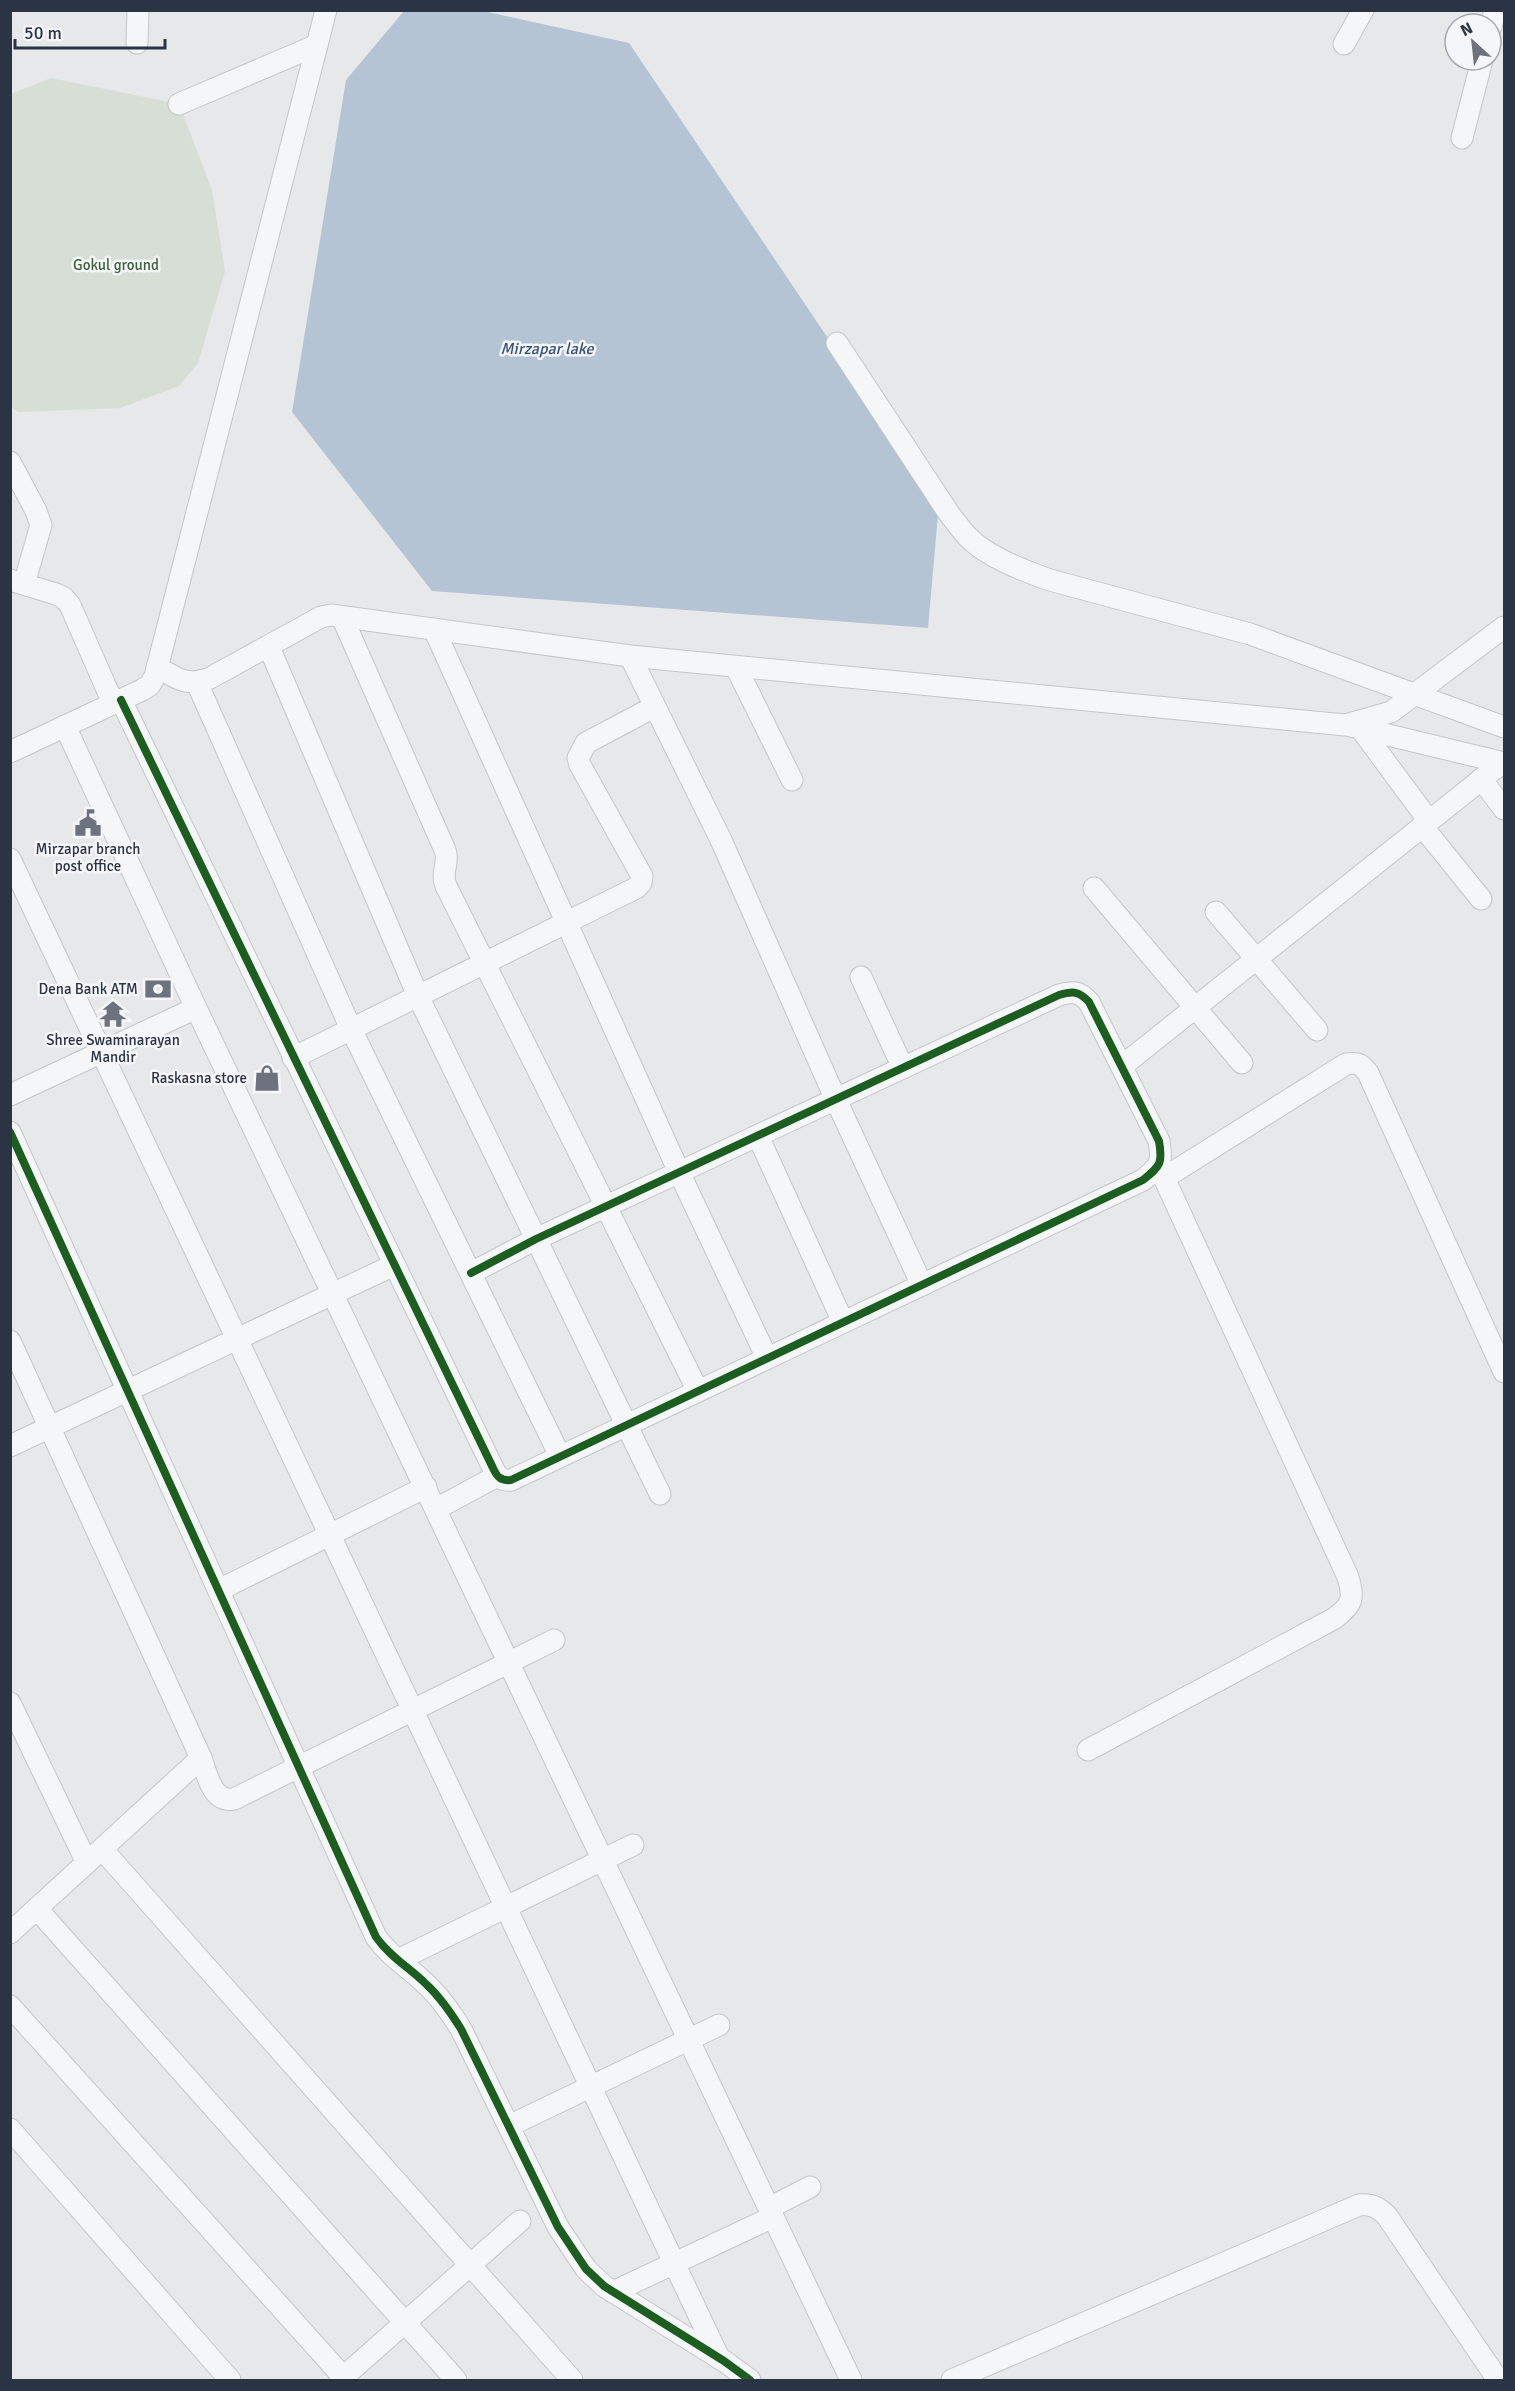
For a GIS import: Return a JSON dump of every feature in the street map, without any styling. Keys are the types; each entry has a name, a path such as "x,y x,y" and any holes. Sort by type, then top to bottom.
{"street":[{"path":"137,44 138,10"},
{"path":"10,752 150,685 157,667 326,10"},
{"path":"1344,44 1363,10"},
{"path":"179,104 317,45"},
{"path":"1462,138 1479,72"},
{"path":"837,343 950,515 969,538 1020,570 1250,634 1504,727"},
{"path":"10,462 41,525 17,582 56,594 70,605 497,1476 504,1480 511,1480 1162,1173 1346,1064 1355,1063 1361,1065 1377,1095 1504,1372"},
{"path":"157,667 183,682 197,683 321,618 331,615 630,656 1353,727 1503,763"},
{"path":"342,617 445,850 447,857 443,879 698,1391"},
{"path":"1353,727 1391,712 1504,627"},
{"path":"434,629 679,1172 767,1358"},
{"path":"269,647 418,996 660,1494"},
{"path":"630,656 721,840 836,1100 922,1285"},
{"path":"736,667 792,780"},
{"path":"197,683 351,1029 560,1456"},
{"path":"293,1058 636,888 641,883 642,876 578,758 586,743 654,707"},
{"path":"64,726 196,1008 851,2380"},
{"path":"1353,727 1481,899"},
{"path":"1122,1066 1503,763"},
{"path":"1481,779 1504,809"},
{"path":"10,859 719,2358"},
{"path":"1094,888 1242,1063"},
{"path":"1216,912 1317,1030"},
{"path":"861,977 903,1068"},
{"path":"471,1273 536,1239 1059,995 1072,992 1082,994 1089,1002 1159,1141 1162,1173 1348,1577 1352,1595 1348,1608 1335,1618 1088,1750"},
{"path":"10,1095 196,1008"},
{"path":"10,1132 376,1937 385,1950 445,2003 461,2029 567,2241 586,2269 613,2292 750,2380"},
{"path":"758,1136 843,1322"},
{"path":"10,1446 394,1265"},
{"path":"10,1341 201,1758 214,1792 219,1798 226,1801 234,1800 554,1640"},
{"path":"436,1509 497,1476"},
{"path":"219,1590 426,1488"},
{"path":"10,1703 94,1856 572,2380"},
{"path":"12,1928 37,1909 201,1758"},
{"path":"398,1960 633,1845"},
{"path":"37,1909 456,2380"},
{"path":"10,2006 343,2380 520,2221"},
{"path":"508,2126 719,2025"},
{"path":"10,2129 230,2380"},
{"path":"613,2292 674,2264 771,2213 810,2187"},
{"path":"952,2380 1359,2205 1369,2204 1378,2207 1387,2216 1498,2380"}],"green space":[{"name":"Gokul ground","path":"51,78 179,104 212,190 225,271 198,363 179,386 120,408 18,412 11,406 11,94"}],"water":[{"name":"Mirzapar lake","path":"404,11 483,11 629,43 939,503 928,628 432,591 292,412 346,80"}],"cycle path":[{"path":"121,700 495,1471 502,1479 511,1480 1143,1180 1159,1164 1161,1155 1159,1141 1089,1002 1079,994 1068,993 1059,995 536,1239 471,1273"},
{"path":"10,1132 376,1937 387,1951 432,1990 461,2029 558,2227 586,2269 604,2286 724,2361 750,2380"}],"place":[{"name":"Mirzapar branch post office","path":"88,823"},
{"name":"Dena Bank ATM","path":"158,989"},
{"name":"Shree Swaminarayan Mandir","path":"113,1014"},
{"name":"Raskasna store","path":"267,1078"}]}
